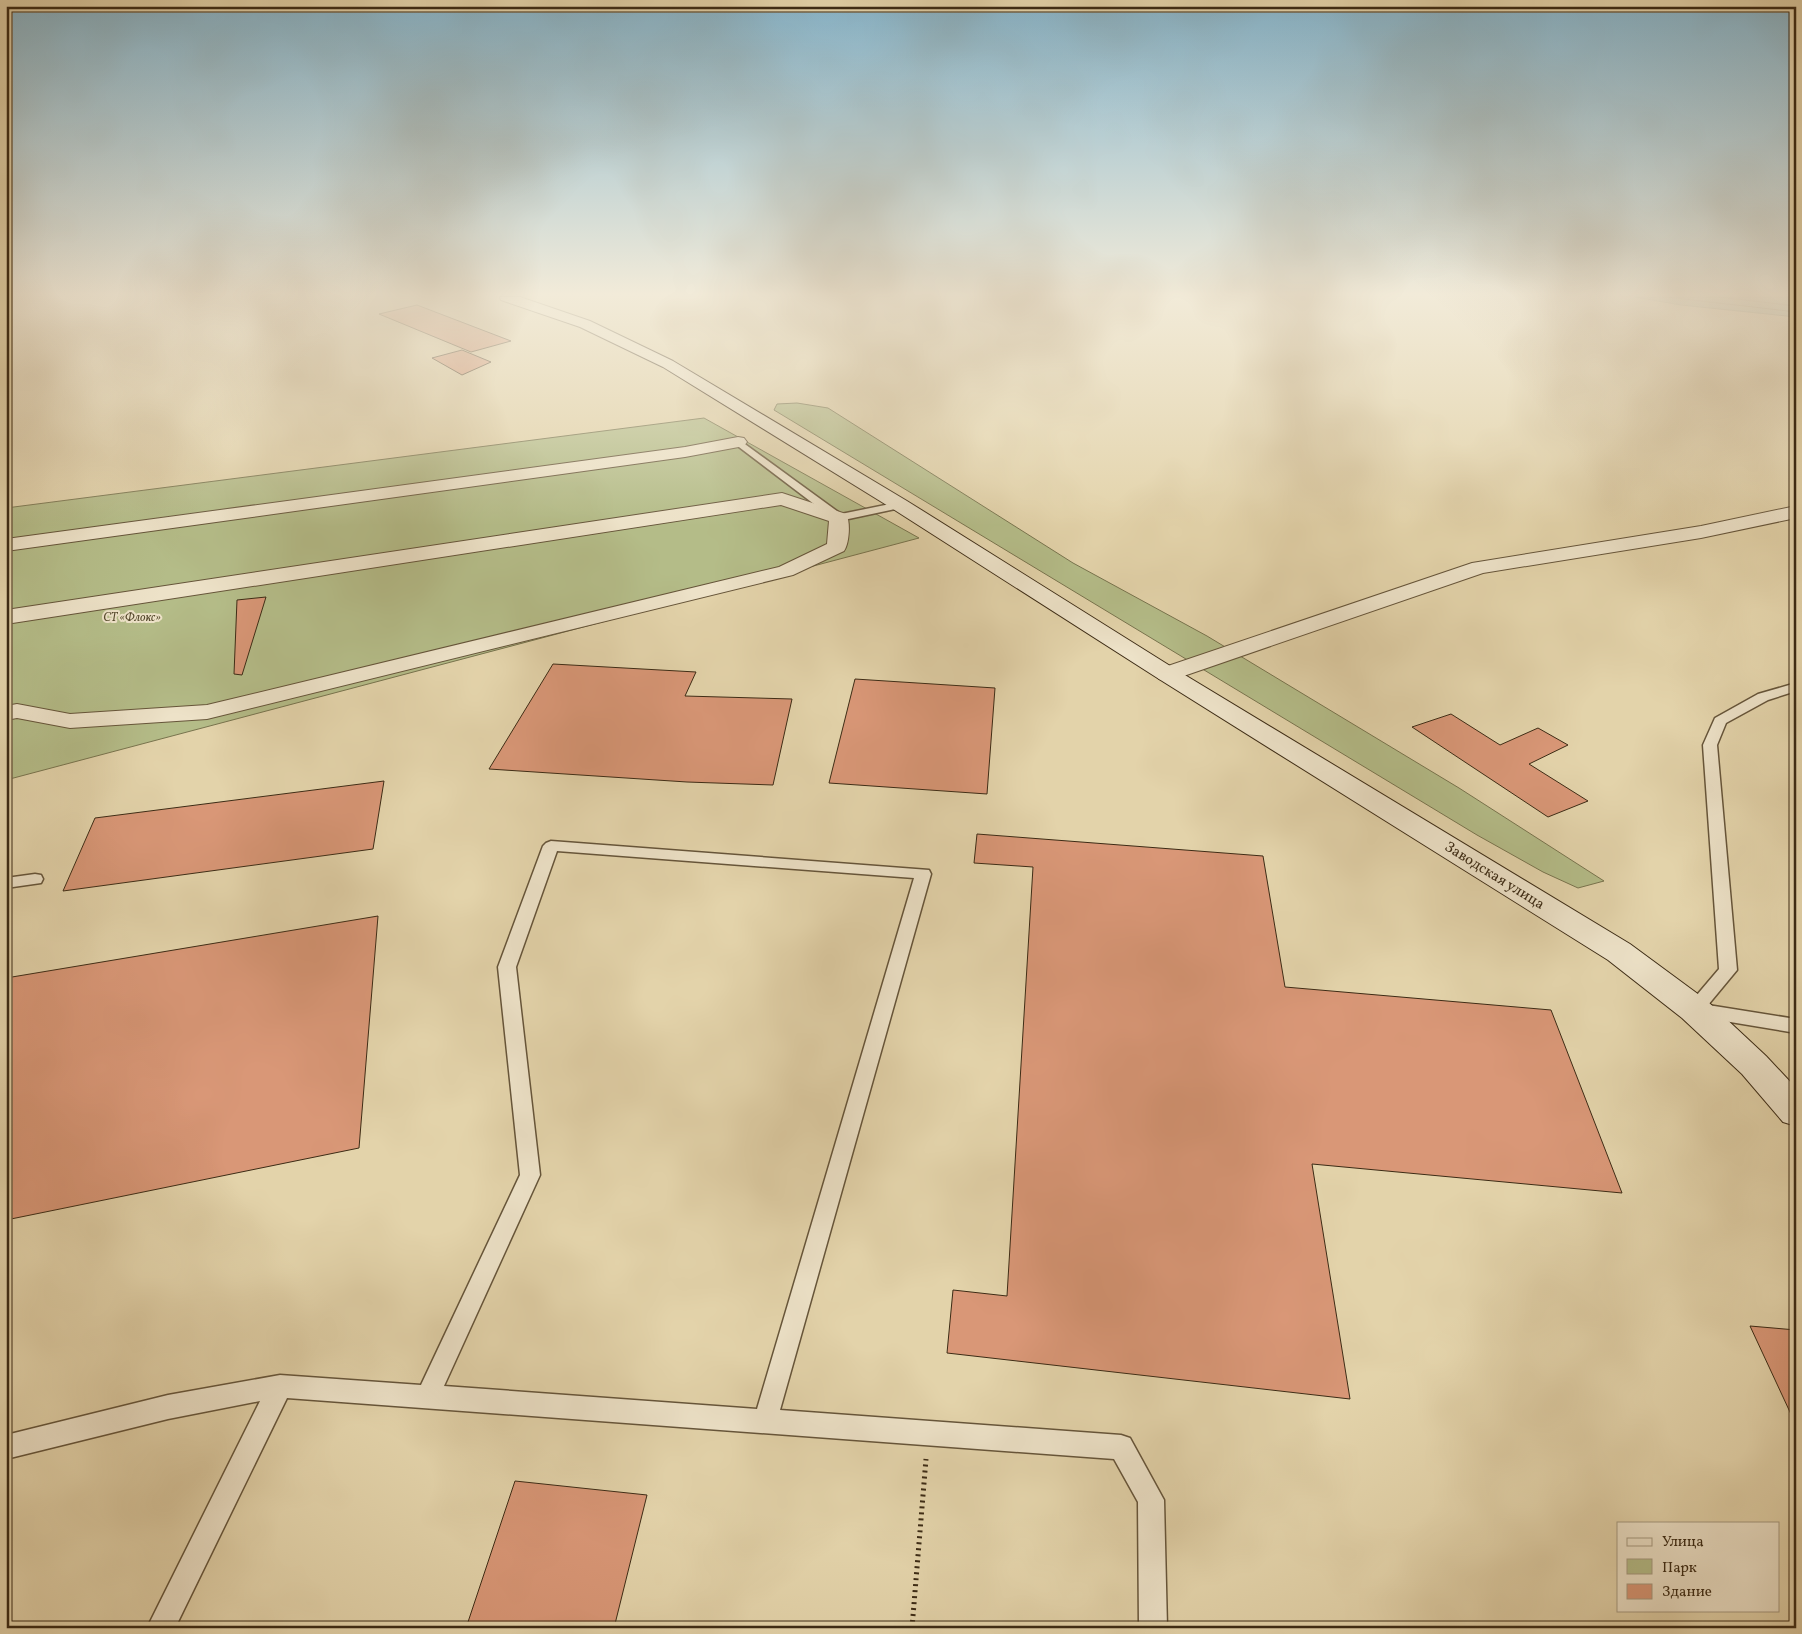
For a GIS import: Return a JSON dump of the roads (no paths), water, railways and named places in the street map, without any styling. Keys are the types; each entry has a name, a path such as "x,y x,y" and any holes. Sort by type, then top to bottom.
{"street":[{"name":"Заводская улица","path":"683,373 900,505 1167,674 1619,952 1694,1009 1754,1065 1796,1112"},
{"path":"6,545 685,452 738,442"},
{"path":"6,616 782,500 839,518 837,547 786,571 207,712 70,721 17,711 6,713"},
{"path":"1167,674 1479,568 1701,532 1796,512"}],"lane":[{"path":"738,442 839,518 900,505"},
{"path":"1694,1009 1728,970 1710,744 1720,721 1763,697 1796,687"},
{"path":"427,1397 530,1175 507,967 551,846 922,874 765,1422"},
{"path":"6,883 35,879"},
{"path":"1694,1009 1796,1026"},
{"path":"161,1628 280,1386"},
{"path":"6,1447 168,1407 280,1386 1121,1447 1151,1500 1153,1628"}],"park label":[{"name":"СТ «Флокс»","path":"132,617"}]}
